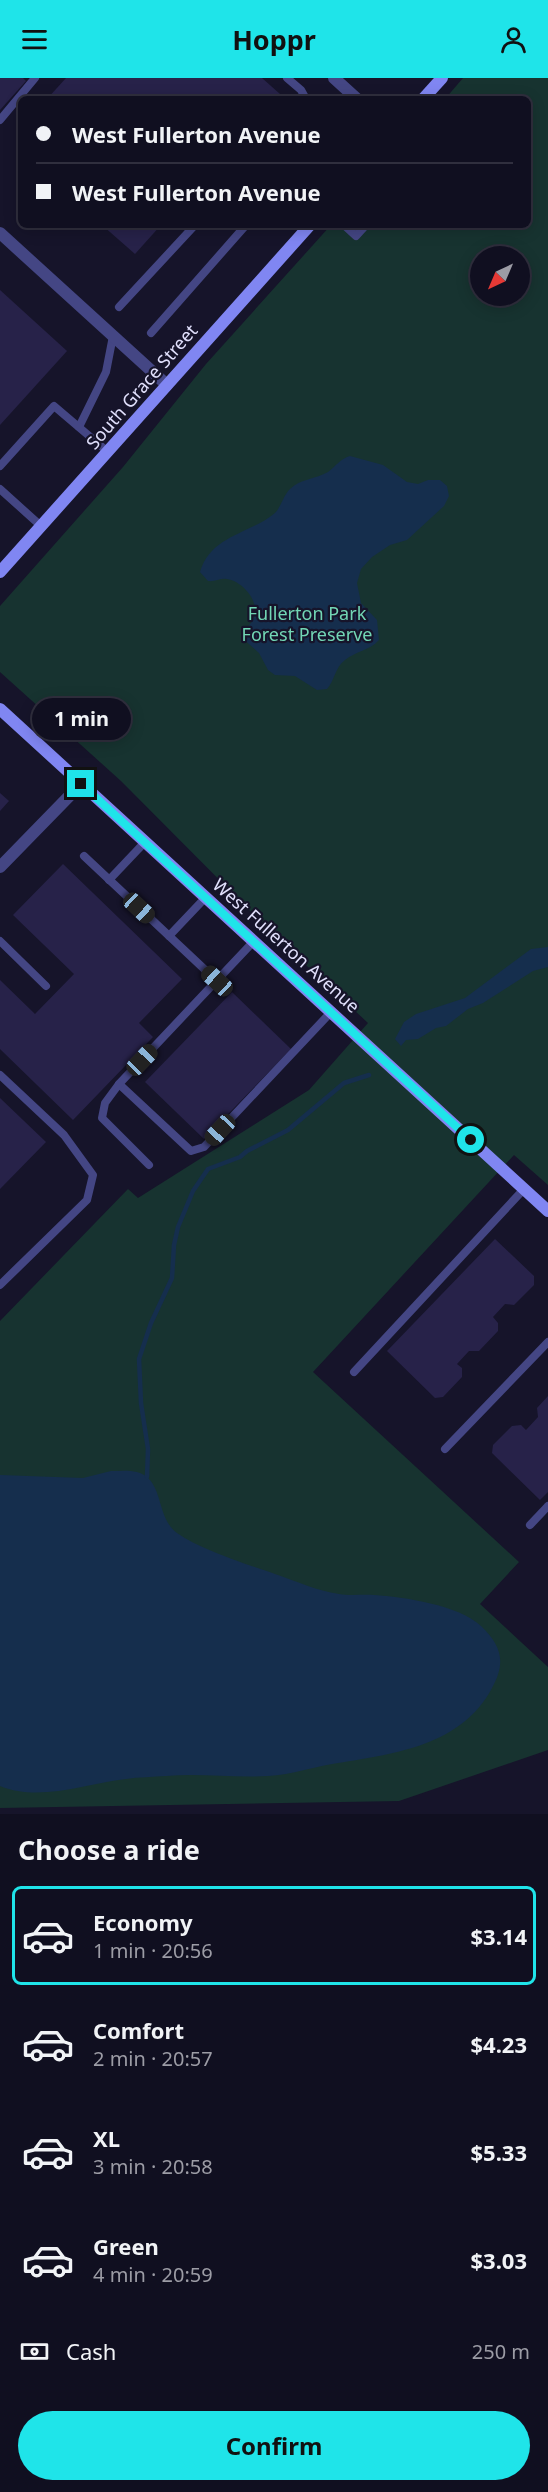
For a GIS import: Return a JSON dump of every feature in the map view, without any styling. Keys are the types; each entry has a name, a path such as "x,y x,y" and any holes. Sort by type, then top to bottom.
{"street":[{"path":"426,96 442,78"},
{"path":"340,80 354,96"},
{"name":"South Grace Street","path":"0,572 307,228"},
{"path":"0,233 167,385"},
{"name":"West Fullerton Avenue","path":"0,709 548,1211"},
{"path":"0,867 81,784"}],"lane":[{"path":"20,96 35,78"},
{"path":"287,78 304,96"},
{"path":"0,120 18,98"},
{"path":"119,307 192,228"},
{"path":"151,333 243,228"},
{"path":"347,228 356,236 363,228"},
{"path":"79,427 106,372 113,336"},
{"path":"0,466 54,406 108,452"},
{"path":"0,489 41,526"},
{"path":"109,880 145,842"},
{"path":"84,856 217,981"},
{"path":"169,936 206,897"},
{"path":"0,940 46,986"},
{"path":"149,1165 102,1118 105,1103 119,1084 254,942"},
{"path":"119,1084 191,1151 204,1147 332,1011"},
{"path":"0,1074 63,1135 93,1175 87,1200 1,1281"},
{"path":"354,1372 524,1189"},
{"path":"445,1449 548,1342"},
{"path":"530,1525 548,1506"}],"green space":[{"name":"Fullerton Park Forest Preserve","path":"463,78 548,78 548,1185 514,1155 313,1372 519,1562 480,1604 548,1667 548,1750 399,1801 0,1808 0,1321 128,1189 138,1198 309,1090 368,1023 277,938 121,781 0,672 0,606 123,467 206,364 328,228 531,228 531,96 448,96"}],"water":[{"path":"350,456 383,465 407,482 418,484 428,480 440,480 447,486 449,496 444,506 407,540 390,545 372,557 361,569 357,583 361,603 377,620 379,640 345,660 339,666 327,689 317,690 295,676 275,675 268,670 259,653 241,637 253,620 255,611 252,598 244,588 233,581 224,579 208,581 200,572 205,560 213,550 232,536 275,513 294,486 328,472"},
{"path":"548,947 548,967 533,971 483,1003 468,1009 446,1026 436,1028 418,1039 406,1040 401,1046 395,1039 404,1022 416,1014 465,998 531,949"},
{"path":"111,1471 134,1471 146,1476 156,1491 170,1526 186,1539 211,1551 323,1591 343,1595 374,1595 415,1600 445,1607 471,1619 488,1633 500,1655 499,1671 492,1688 479,1707 445,1734 425,1744 382,1756 268,1776 141,1777 46,1792 30,1792 0,1786 0,1475 83,1478"}],"building":[{"path":"0,78 23,78 26,81 0,110"},
{"path":"66,78 262,78 280,94 278,96 50,96"},
{"path":"105,228 158,228 135,254"},
{"path":"0,290 67,351 0,425"},
{"path":"0,793 9,801 0,811"},
{"path":"63,864 182,979 139,1023 153,1037 73,1120 0,1049 0,980 35,1014 74,974 13,915"},
{"path":"232,992 291,1049 204,1139 145,1082"},
{"path":"0,1098 46,1142 0,1189"},
{"path":"495,1239 534,1276 534,1285 514,1305 505,1304 493,1317 498,1323 498,1331 479,1351 469,1351 457,1364 462,1368 462,1377 443,1397 435,1398 387,1351"},
{"path":"548,1396 548,1492 540,1500 492,1453 493,1445 512,1426 521,1425 526,1430 538,1417 537,1408"}],"waterway":[{"path":"147,1477 148,1449 141,1403 139,1359 151,1323 172,1278 174,1245 178,1227 193,1191 208,1169 240,1157 288,1130 344,1083 369,1075"}],"route":[{"path":"81,784 471,1140"}]}
